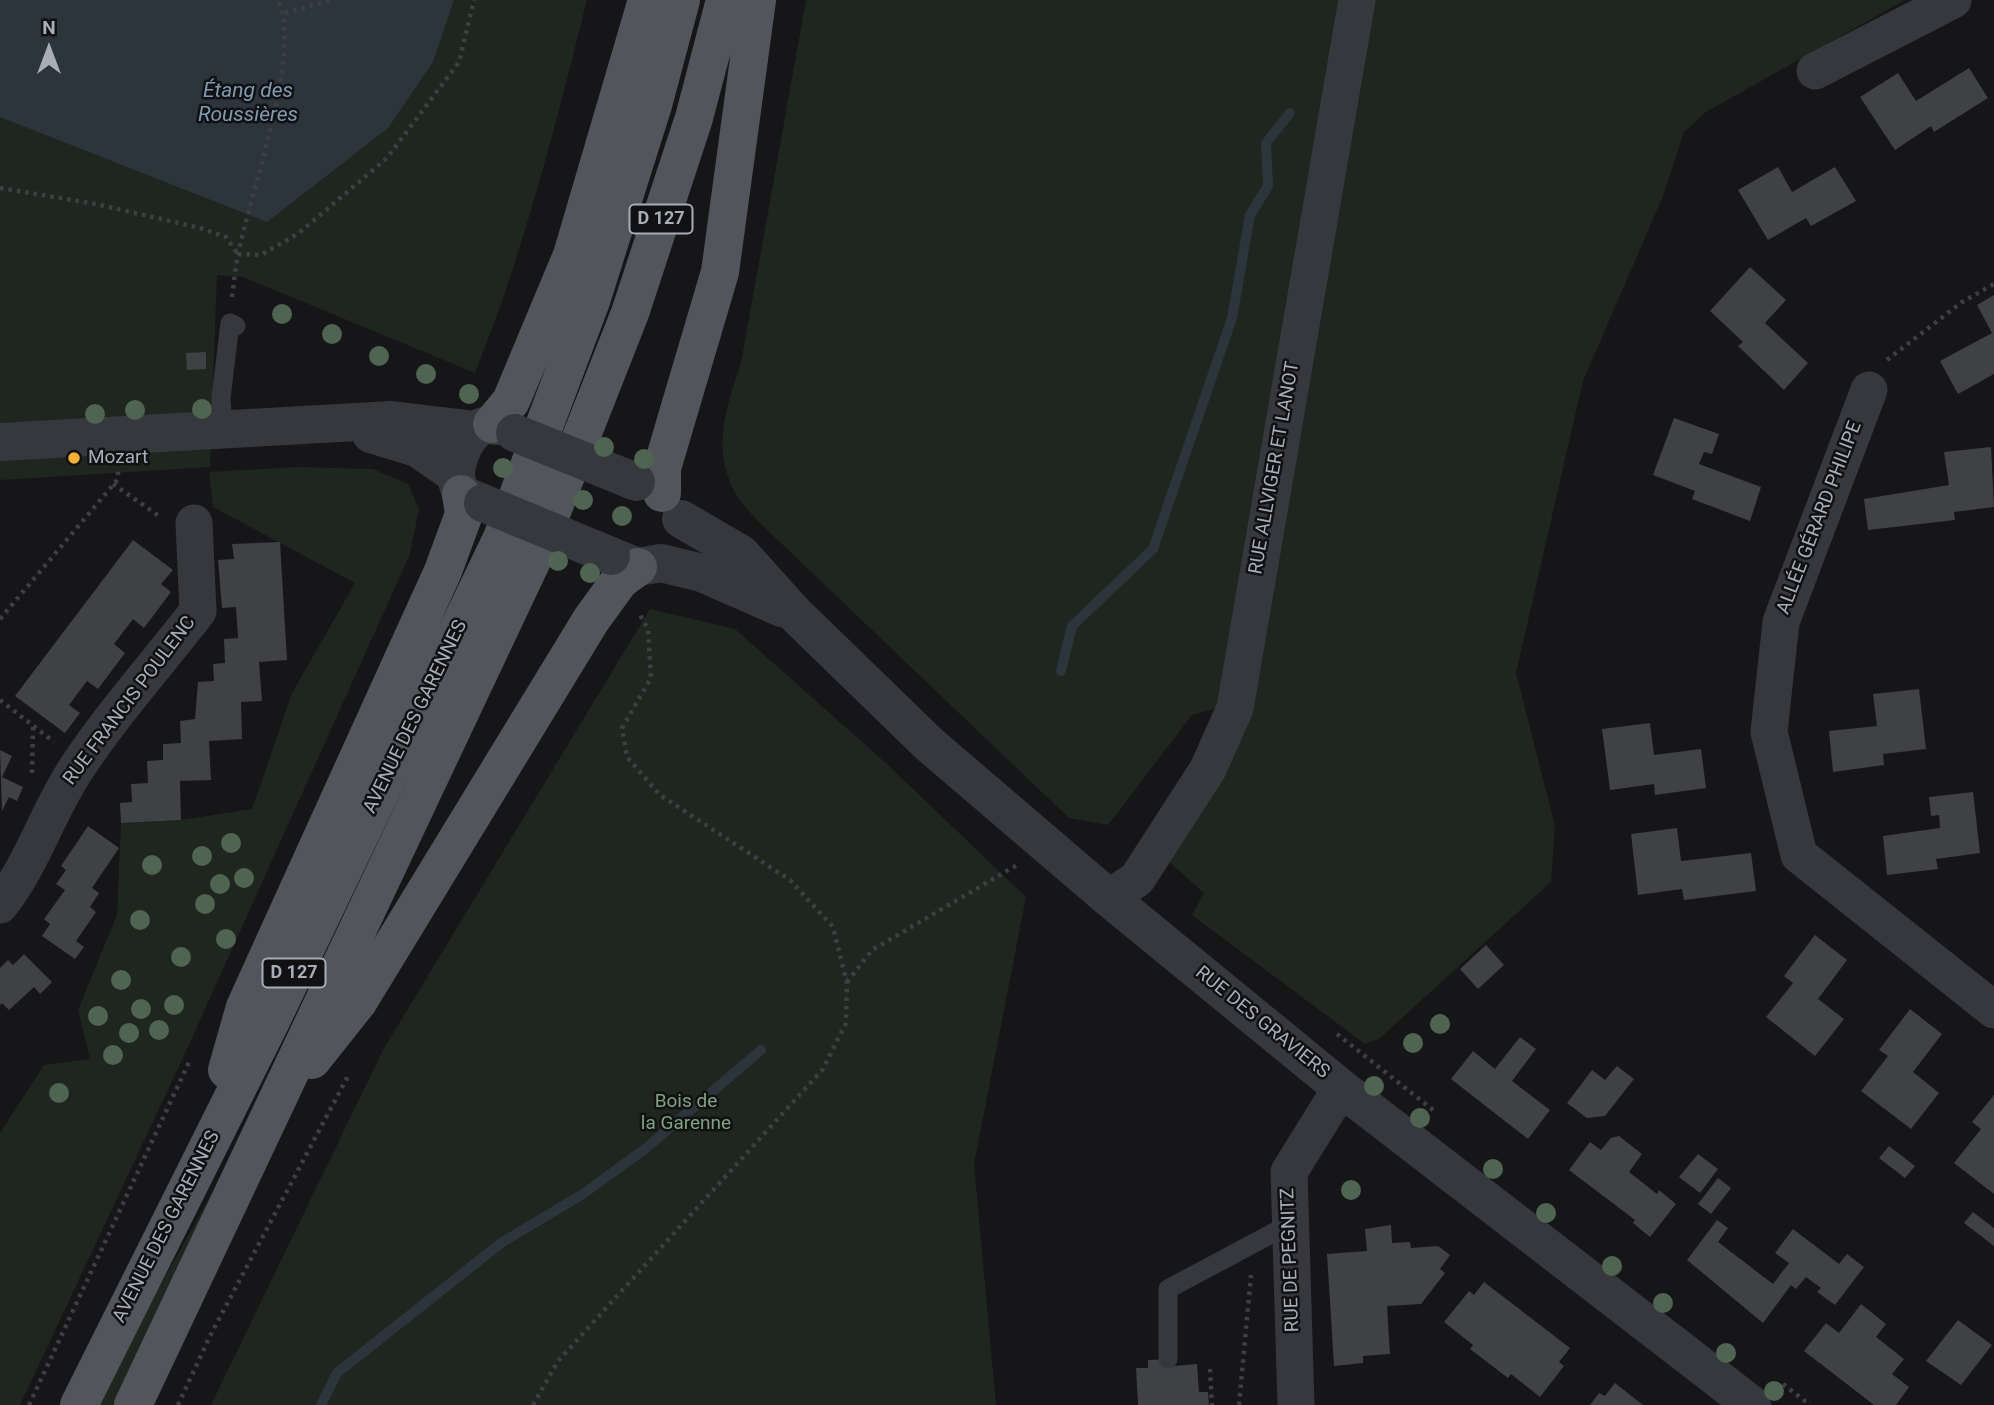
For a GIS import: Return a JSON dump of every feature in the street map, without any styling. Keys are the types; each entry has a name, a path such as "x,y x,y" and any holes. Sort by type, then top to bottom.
{"main road":[{"path":"494,429 511,401 572,255 647,0"},
{"name":"AVENUE DES GARENNES","path":"79,1405 270,1023 502,538 591,301 653,105 681,0"},
{"name":"AVENUE DES GARENNES","path":"133,1405 536,552 630,313 694,118 725,0"},
{"path":"660,498 662,468 720,272 757,0"},
{"path":"199,1163 245,1007 443,571 464,514 467,491"},
{"path":"273,1109 359,1003 591,620 636,562"}],"street":[{"name":"RUE ALLVIGER ET LANOT","path":"1109,898 1137,878 1208,769 1234,708 1357,0"},
{"path":"1815,71 1954,0"},
{"name":"ALLÉE GÉRARD PHILIPE","path":"1869,390 1781,622 1769,732 1799,855 1994,1010"},
{"name":"RUE DES GRAVIERS","path":"0,442 392,420 494,429 660,498 741,554 794,613 929,744 1109,898 1342,1088 1765,1392"},
{"name":"RUE DES GRAVIERS","path":"335,424 417,448 467,491 636,562 702,573 794,613"},
{"path":"467,491 460,453 494,429"},
{"path":"636,562 660,498"},
{"name":"RUE FRANCIS POULENC","path":"0,905 31,859 53,808 76,768 198,611 194,523"},
{"name":"RUE DE PEGNITZ","path":"1296,1405 1288,1225 1289,1171 1342,1088"}],"lane":[{"path":"223,429 221,398 233,324"},
{"path":"1168,1359 1168,1289 1288,1225"}],"path":[{"path":"233,324 238,254 278,96 285,13 278,0"},
{"path":"285,13 332,0"},
{"path":"238,254 261,255 299,233 387,158 459,62 474,0"},
{"path":"0,188 96,204 200,228 226,237 238,254"},
{"path":"1869,390 1878,366 1962,302 1994,284"},
{"path":"0,619 118,479 117,468"},
{"path":"113,484 143,504"},
{"path":"533,1405 558,1361 823,1069 846,1023 847,983 832,927 790,880 660,794 627,757 622,728 651,678 648,629 634,606"},
{"path":"0,699 59,746 76,768"},
{"path":"847,983 872,950 1021,862 1034,833"},
{"path":"1328,1027 1448,1121"},
{"path":"1239,1405 1254,1243"},
{"path":"1210,1369 1212,1405"},
{"path":"1765,1392 1810,1405"}],"green space":[{"path":"0,0 587,0 524,235 475,373 243,277 217,275 210,467 0,480"},
{"path":"806,0 1905,0 1706,112 1684,132 1663,196 1583,381 1516,673 1555,826 1551,882 1379,1039 1365,1044 1192,915 1204,893 1169,862 1224,706 1192,715 1108,825 1069,818 762,525 734,491 724,459 726,411 741,363"},
{"path":"298,467 373,469 408,484 419,509 410,554 182,1060 20,1405 0,1405 0,1133 44,1065 90,1059 78,1010 117,915 121,823 181,820 252,809 292,693 355,583 213,507 209,472"},
{"name":"Bois de la Garenne","path":"650,609 735,629 888,765 1026,897 974,1164 996,1405 211,1405 383,1050"},
{"path":"212,1193 114,1405 98,1405 145,1313"}],"water":[{"name":"Étang des Roussières","path":"0,0 454,0 433,62 388,128 267,222 0,117"}],"building":[{"path":"1969,68 1988,98 1934,132 1931,126 1895,150 1860,97 1898,73 1916,101"},
{"path":"1778,167 1792,192 1835,167 1856,201 1811,226 1806,218 1768,240 1738,190"},
{"path":"1750,267 1786,300 1765,323 1808,363 1784,390 1738,346 1743,342 1710,311"},
{"path":"1994,295 1994,374 1958,394 1940,361 1992,333 1977,305"},
{"path":"206,352 206,369 187,370 186,353"},
{"path":"1674,418 1719,434 1712,454 1704,452 1699,464 1761,487 1750,521 1692,499 1695,491 1653,475"},
{"path":"1991,447 1994,507 1954,512 1955,520 1868,530 1864,499 1949,485 1944,452"},
{"path":"133,540 173,570 161,584 171,592 144,628 133,619 114,644 125,653 98,689 87,681 69,705 80,713 65,733 15,696"},
{"path":"280,542 287,660 259,662 262,701 241,702 242,739 209,741 211,780 180,781 181,820 121,823 120,803 132,802 131,784 148,783 147,761 163,760 163,744 181,743 180,721 195,719 198,682 214,681 213,664 225,663 224,639 238,638 236,607 222,608 218,560 234,559 232,544"},
{"path":"1919,689 1926,749 1883,754 1884,765 1833,772 1829,731 1877,726 1873,694"},
{"path":"1650,723 1654,755 1701,749 1706,788 1655,795 1654,784 1610,790 1602,729"},
{"path":"0,750 12,756 2,777 23,787 17,801 9,797 2,811"},
{"path":"1973,792 1980,853 1936,859 1938,869 1887,875 1883,836 1940,828 1939,815 1931,816 1929,797"},
{"path":"88,826 119,848 92,888 99,893 90,907 96,912 76,941 84,947 75,959 42,936 50,924 44,919 65,890 56,884 66,870 61,866"},
{"path":"1677,828 1681,861 1751,853 1756,891 1684,900 1682,889 1638,895 1631,834"},
{"path":"1815,935 1847,960 1818,999 1844,1019 1815,1056 1766,1017 1793,983 1784,976"},
{"path":"1486,945 1504,965 1478,989 1460,969"},
{"path":"24,954 52,982 40,994 34,987 9,1010 2,1003 0,1005 0,968 8,960 13,965"},
{"path":"1910,1009 1942,1034 1913,1072 1939,1093 1911,1129 1861,1091 1888,1056 1879,1050"},
{"path":"1520,1037 1536,1049 1512,1081 1550,1110 1528,1139 1451,1079 1473,1051 1495,1069"},
{"path":"1617,1066 1634,1079 1605,1116 1587,1118 1567,1103 1592,1070 1605,1080"},
{"path":"1994,1095 1994,1194 1954,1163 1981,1129 1972,1122"},
{"path":"1619,1136 1642,1154 1629,1172 1657,1194 1659,1190 1676,1204 1650,1237 1633,1223 1635,1220 1569,1170 1590,1142 1601,1150 1611,1138"},
{"path":"1889,1146 1915,1166 1905,1178 1879,1158"},
{"path":"1698,1154 1718,1169 1700,1193 1679,1177"},
{"path":"1718,1178 1731,1188 1711,1214 1698,1204"},
{"path":"1973,1212 1994,1228 1994,1246 1964,1223"},
{"path":"1717,1220 1728,1228 1718,1242 1773,1284 1789,1263 1775,1253 1793,1229 1839,1264 1847,1254 1864,1267 1835,1305 1817,1292 1821,1288 1806,1277 1796,1289 1791,1285 1763,1323 1687,1260"},
{"path":"1391,1225 1392,1243 1410,1242 1411,1248 1438,1246 1450,1255 1440,1269 1445,1273 1421,1304 1387,1306 1390,1354 1363,1356 1363,1363 1334,1366 1327,1254 1367,1251 1365,1229"},
{"path":"1484,1282 1570,1348 1559,1362 1564,1366 1540,1397 1511,1374 1508,1378 1470,1349 1473,1345 1444,1322 1469,1291 1474,1295"},
{"path":"1861,1304 1886,1324 1876,1337 1904,1359 1892,1374 1909,1387 1896,1405 1874,1405 1804,1351 1826,1323 1839,1333"},
{"path":"1958,1320 1992,1345 1961,1385 1926,1361"},
{"path":"1174,1359 1174,1366 1197,1364 1199,1392 1208,1392 1209,1405 1138,1405 1136,1368 1148,1368 1148,1360"},
{"path":"1615,1383 1643,1405 1590,1405 1599,1393 1605,1396"}],"waterway":[{"path":"1061,671 1072,626 1153,549 1232,318 1250,215 1268,186 1266,143 1290,113"},
{"path":"321,1405 337,1373 501,1243 583,1194 645,1149 761,1050"}],"place":[{"name":"Mozart","path":"74,458"}]}
